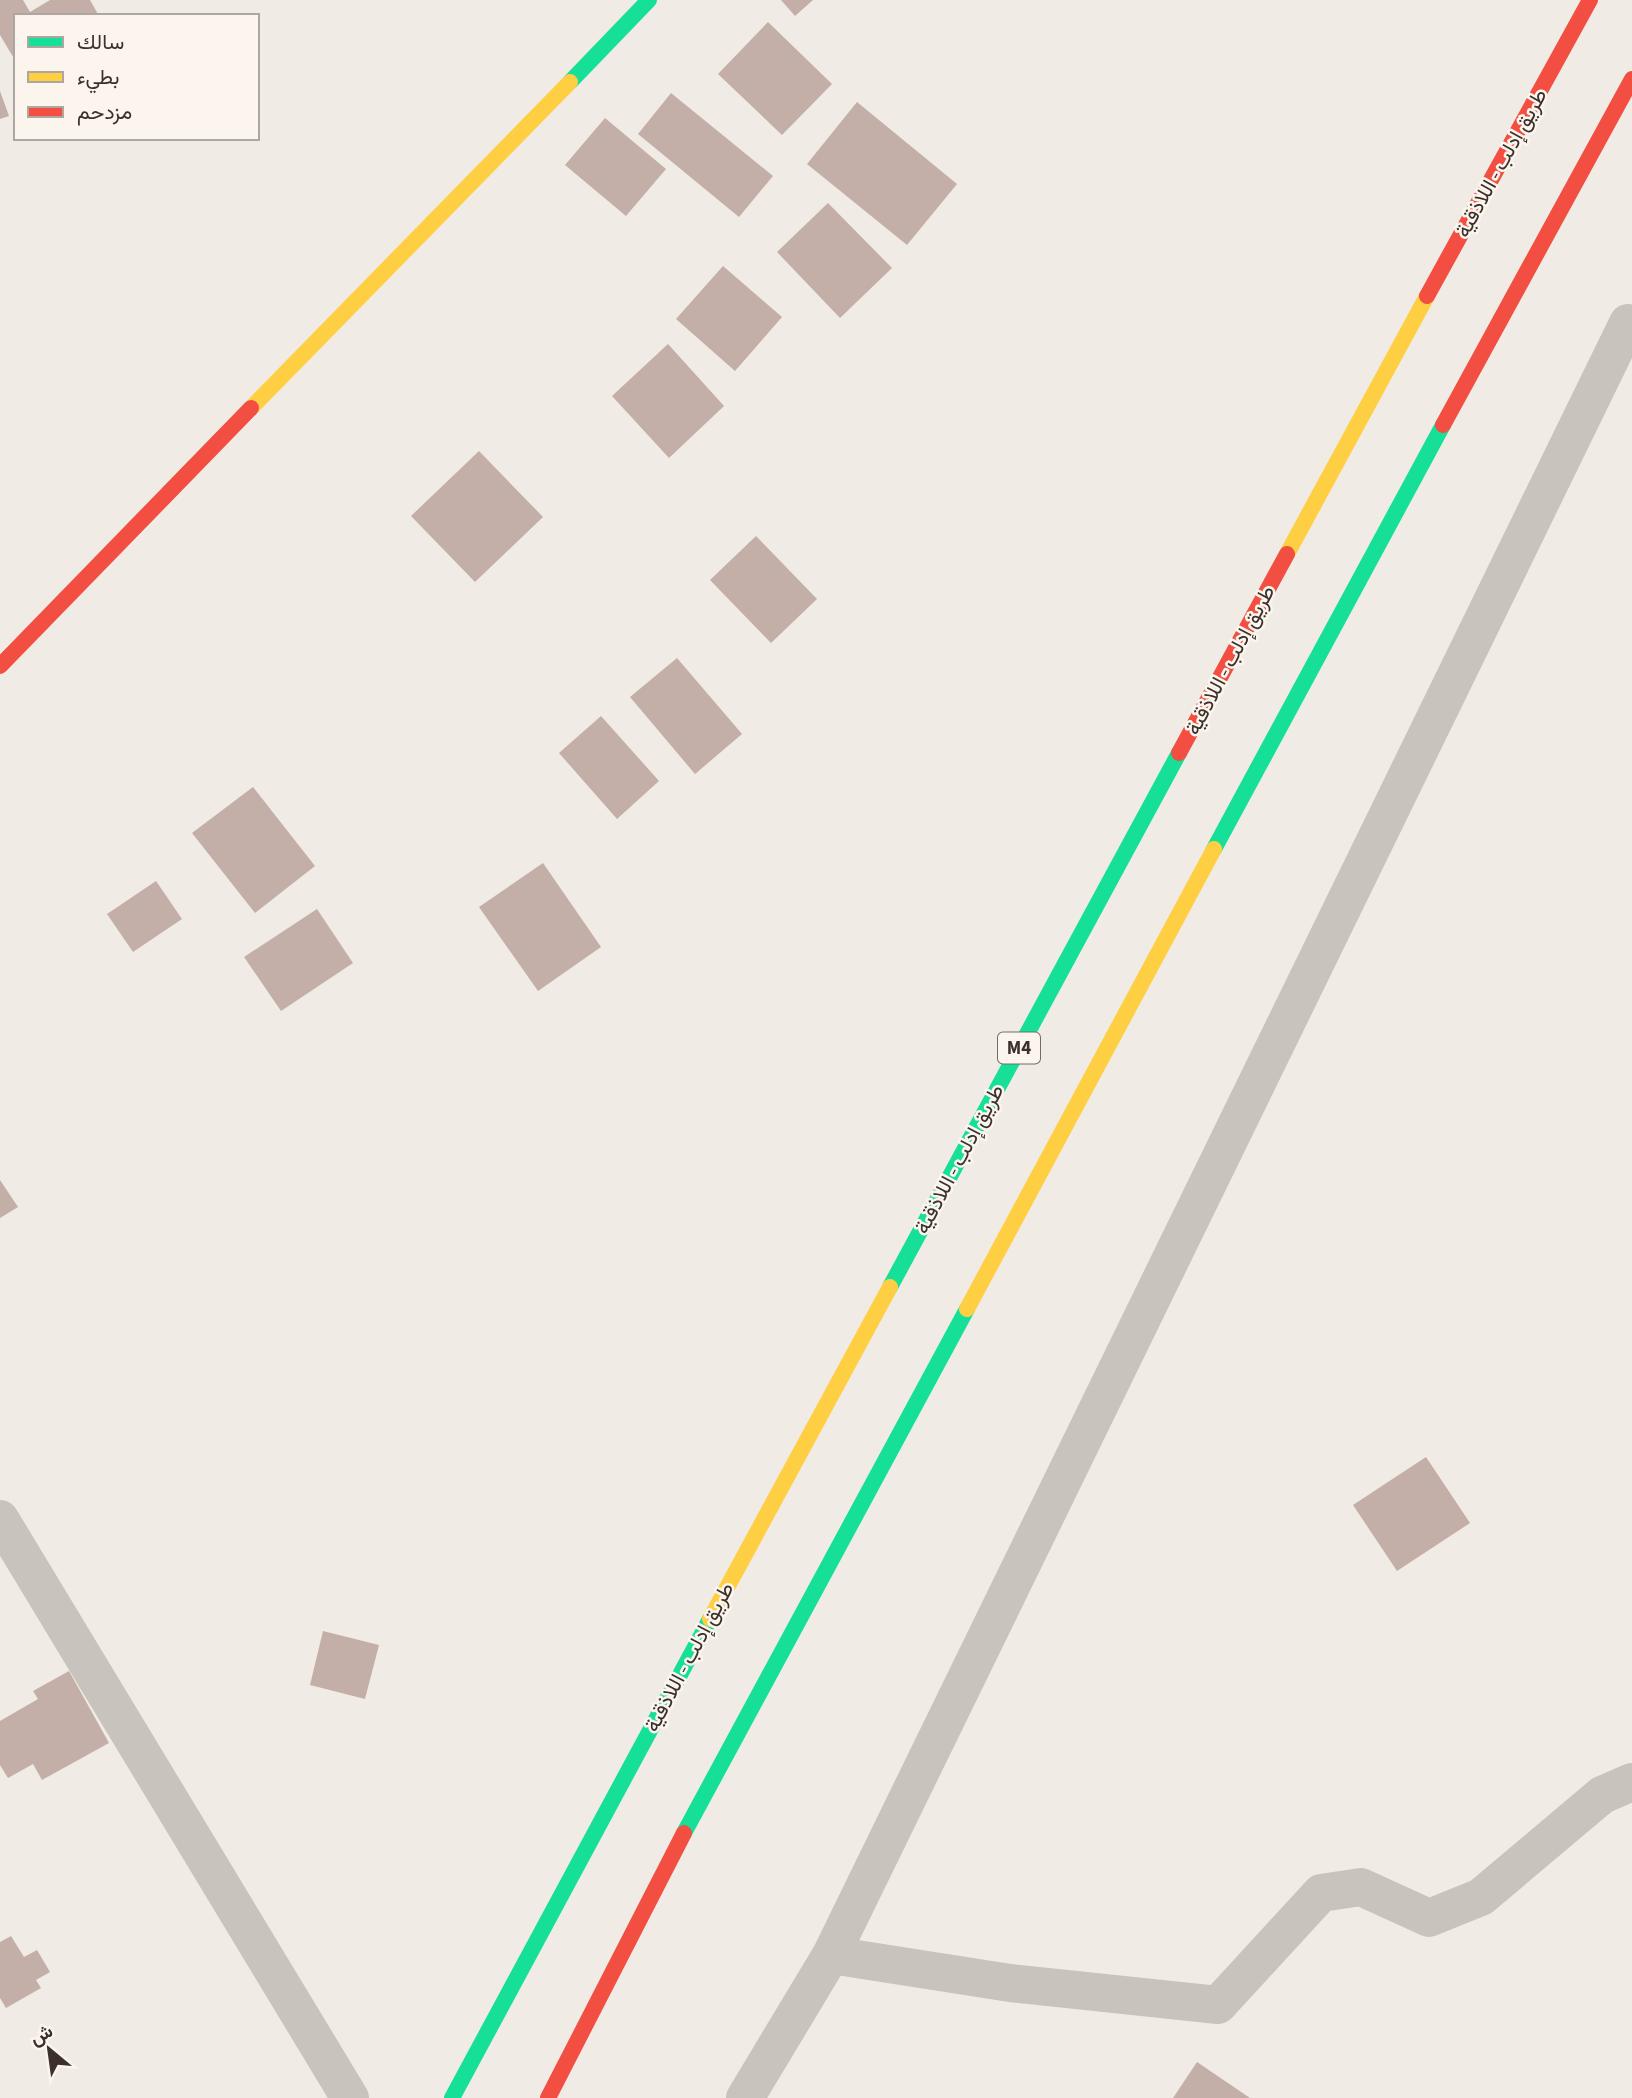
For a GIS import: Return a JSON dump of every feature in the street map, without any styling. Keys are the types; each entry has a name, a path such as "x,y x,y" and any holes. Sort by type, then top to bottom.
{"main road":[{"path":"0,666 649,0"},
{"name":"طريق إدلب - اللاذقية","path":"452,2098 1590,0"},
{"path":"548,2098 657,1885 1466,380 1632,79"}],"street":[{"path":"745,2098 831,1955 1628,323"},
{"path":"0,1520 350,2098"},
{"path":"831,1955 1010,1983 1218,2005 1321,1893 1361,1887 1429,1918 1481,1897 1602,1795 1632,1782"}],"building":[{"path":"0,0 23,0 30,12 50,0 90,0 98,14 14,14 14,59 0,35"},
{"path":"781,0 813,0 795,16"},
{"path":"768,22 832,84 782,135 718,74"},
{"path":"0,91 9,116 0,119"},
{"path":"671,93 773,176 739,217 638,134"},
{"path":"857,102 957,184 907,245 807,164"},
{"path":"605,118 666,169 626,216 565,165"},
{"path":"828,203 892,268 840,318 777,252"},
{"path":"723,266 782,317 735,371 676,319"},
{"path":"668,344 724,406 669,458 612,396"},
{"path":"479,451 543,517 475,582 411,516"},
{"path":"756,536 817,599 771,643 710,580"},
{"path":"677,658 742,734 695,774 630,697"},
{"path":"601,716 659,781 617,819 559,753"},
{"path":"253,787 315,866 255,913 192,833"},
{"path":"543,863 601,947 538,991 479,907"},
{"path":"156,881 182,919 133,952 107,914"},
{"path":"317,909 353,963 281,1011 244,957"},
{"path":"0,1180 18,1207 0,1218"},
{"path":"1426,1457 1470,1523 1397,1571 1353,1505"},
{"path":"323,1631 379,1645 365,1699 310,1685"},
{"path":"69,1671 109,1743 42,1780 33,1764 8,1778 0,1765 0,1721 38,1699 33,1691"},
{"path":"11,1936 24,1957 37,1950 50,1972 36,1980 41,1988 6,2008 0,1998 0,1942"},
{"path":"1197,2062 1250,2098 1173,2098"}],"traffic: fast":[{"path":"570,82 649,0"},
{"path":"1214,849 1443,425"},
{"path":"890,1287 1179,753"},
{"path":"684,1833 967,1309"},
{"path":"452,2098 710,1619"}],"traffic: slow":[{"path":"251,408 570,82"},
{"path":"1287,554 1427,296"},
{"path":"967,1309 1214,849"},
{"path":"710,1619 890,1287"}],"traffic: jam":[{"path":"1427,296 1590,0"},
{"path":"1443,425 1632,79"},
{"path":"0,666 251,408"},
{"path":"1179,753 1287,554"},
{"path":"548,2098 684,1833"}]}
